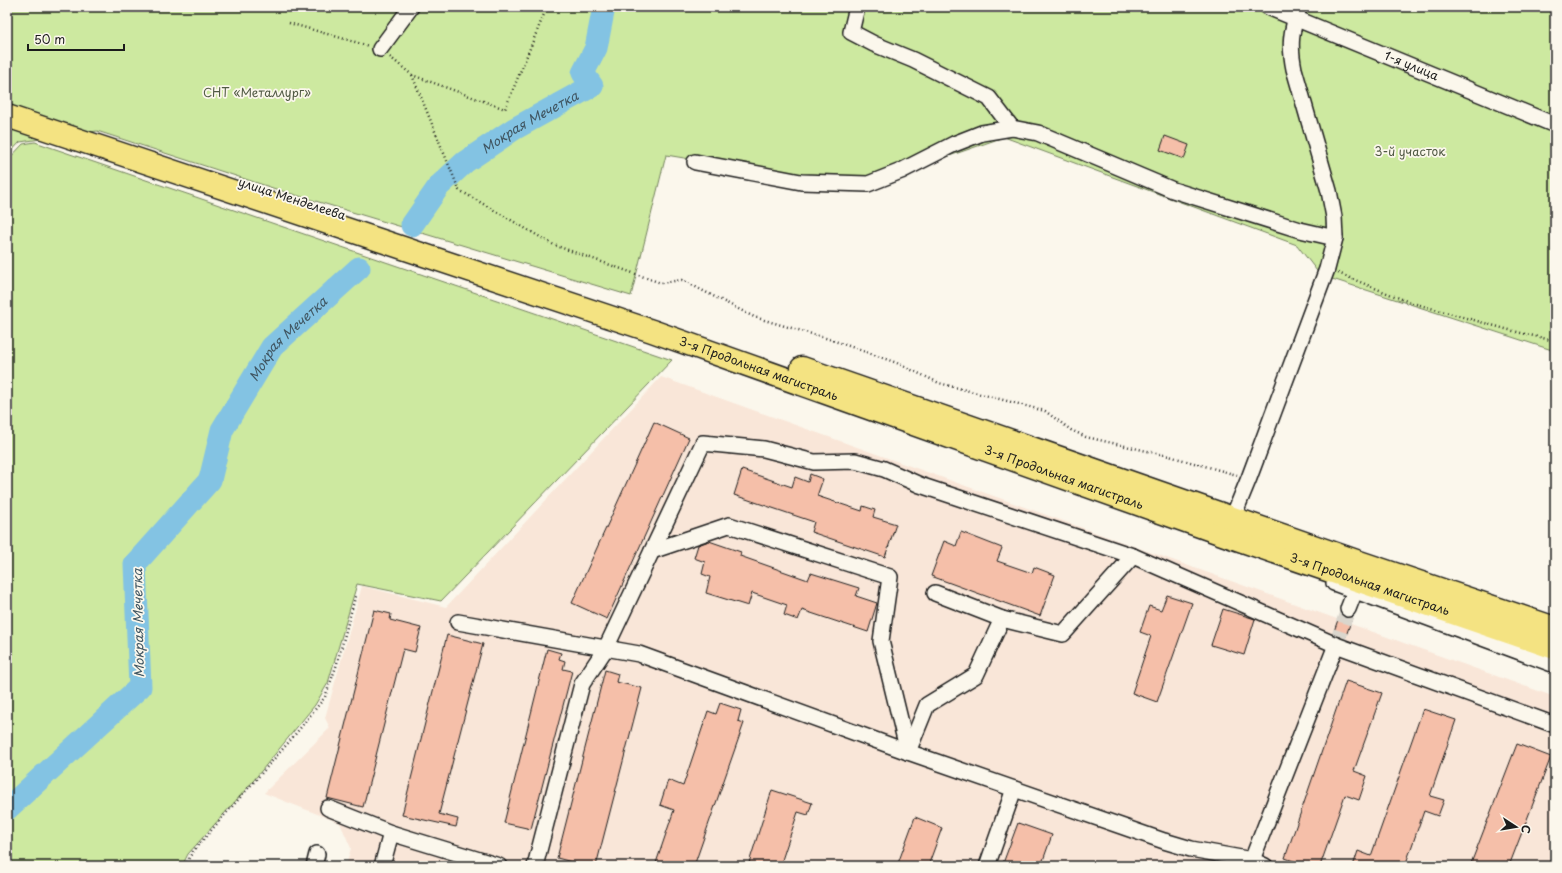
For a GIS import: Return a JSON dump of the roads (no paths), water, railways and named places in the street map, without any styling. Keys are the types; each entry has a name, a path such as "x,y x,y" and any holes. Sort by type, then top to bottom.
{"highway":[{"name":"улица Менделеева","path":"7,105 576,299"},
{"name":"улица Менделеева","path":"7,116 576,299"},
{"name":"3-я Продольная магистраль","path":"576,299 901,402 1359,562 1555,628"},
{"name":"3-я Продольная магистраль","path":"576,299 652,331 1226,535 1555,648"}],"street":[{"path":"380,49 412,7"},
{"path":"857,7 851,32 874,44 913,60 989,98 1012,128"},
{"name":"1-я улица","path":"1268,7 1297,12 1555,125"},
{"path":"1233,517 1249,478 1326,268 1334,238 1334,217 1329,191 1291,56 1290,47 1297,12"},
{"path":"695,162 801,182 868,184 913,165 954,144 982,133 1012,128 1038,133 1173,190 1300,230 1334,238"},
{"path":"534,866 582,684 606,648 703,443 764,448 814,462 855,461 884,469 920,485 1134,556 1336,645 1555,726"},
{"path":"652,551 729,525 890,577 881,641 908,752"},
{"path":"935,593 1002,619 1063,634 1134,556"},
{"path":"1305,572 1555,665"},
{"path":"1348,609 1355,591"},
{"path":"908,752 927,705 976,675 1002,619"},
{"path":"458,622 639,654 908,752 1164,841 1191,849 1258,863 1336,645"},
{"path":"987,866 1014,789"},
{"path":"328,808 391,833 499,866"},
{"path":"382,866 391,833"}],"waterway":[{"name":"Мокрая Мечетка","path":"412,225 439,186 465,162 514,129 592,86 583,73 596,48 604,7"},
{"name":"Мокрая Мечетка","path":"7,809 140,687 135,564 210,480 222,430 272,347 359,268"}],"tunnel":[{"path":"1336,645 1348,609"}],"park label":[{"name":"СНТ «Металлург»","path":"257,93"},
{"name":"3-й участок","path":"1410,152"}]}
